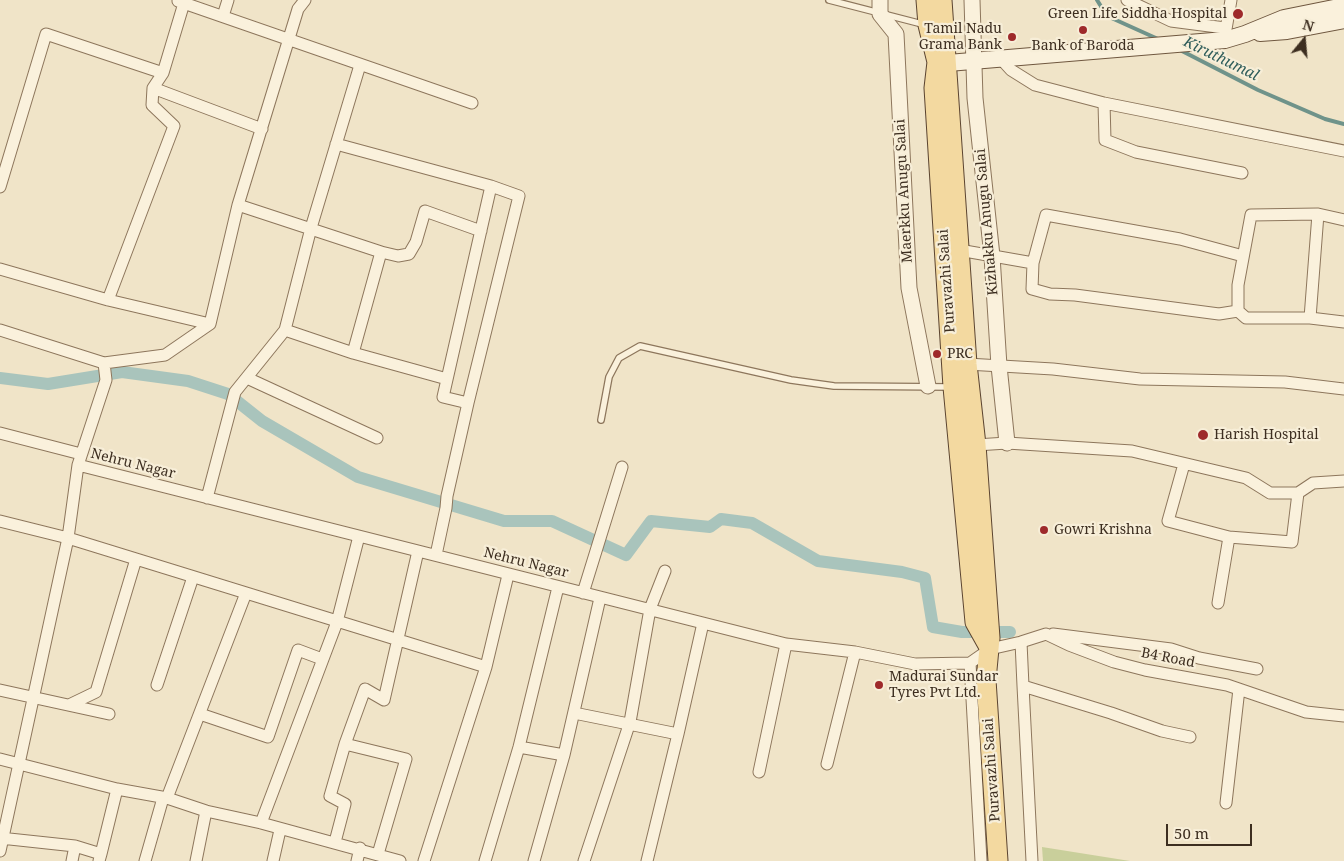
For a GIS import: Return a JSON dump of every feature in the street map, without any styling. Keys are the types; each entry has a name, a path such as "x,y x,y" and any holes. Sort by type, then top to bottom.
{"main road":[{"name":"Puravazhi Salai","path":"926,0 928,26 943,62 934,88 953,387 985,634"},
{"name":"Puravazhi Salai","path":"942,0 943,62 967,364 976,444 986,680 998,861"},
{"path":"1245,34 1284,18 1344,6"},
{"path":"943,62 1155,47 1221,36 1287,31 1344,20"}],"street":[{"path":"223,16 228,0"},
{"path":"0,330 105,371 165,355 210,324 238,205 298,9 305,0"},
{"name":"Kizhakku Anugu Salai","path":"972,0 975,98 992,256 999,366 1007,443"},
{"path":"1127,0 1172,21 1221,36 1230,0"},
{"path":"108,300 174,126 152,105 153,88 162,73 180,1 360,65 472,102"},
{"name":"Maerkku Anugu Salai","path":"880,7 896,34 908,288 928,386"},
{"path":"0,188 46,34 162,73"},
{"path":"1000,59 1011,70 1035,85 1104,103 1344,151"},
{"path":"207,498 233,398 270,345 285,330 311,228 360,65"},
{"path":"153,88 262,129"},
{"path":"1104,103 1105,140 1136,152 1242,173"},
{"path":"336,144 491,186 519,196 446,496 446,508 436,555"},
{"path":"468,403 443,397 491,186"},
{"path":"238,205 398,256 409,254 416,242 425,211 481,231"},
{"path":"1238,311 1219,314 1075,295 1050,294 1032,289 1033,262 1046,214 1180,239 1243,256"},
{"path":"1310,318 1318,214"},
{"path":"1344,220 1318,214 1251,215 1238,285 1238,311 1246,318 1310,318 1344,322"},
{"path":"959,250 1033,262"},
{"path":"353,354 381,252"},
{"path":"0,269 108,300 210,324"},
{"path":"285,330 353,354 447,379"},
{"path":"967,364 1053,369 1140,379 1285,382 1344,389"},
{"path":"0,851 21,763 32,697 68,538 80,460 105,371"},
{"path":"248,378 377,438"},
{"name":"Nehru Nagar","path":"0,433 80,460 207,498 786,644 855,652 915,664 970,663"},
{"path":"976,444 1007,443 1132,451 1246,478 1270,493 1298,493 1313,483 1344,481"},
{"path":"1184,464 1168,520 1229,537 1292,542 1298,493"},
{"path":"583,593 622,467"},
{"path":"0,521 68,538 486,667"},
{"path":"261,823 336,622 359,536"},
{"path":"1218,603 1229,537"},
{"path":"335,842 345,804 330,796 345,744 365,688 384,700 418,551"},
{"path":"69,705 96,692 136,559"},
{"path":"584,861 630,722 650,609 665,571"},
{"path":"424,861 486,667 508,574"},
{"path":"157,685 193,577"},
{"path":"485,861 519,747 558,587"},
{"path":"145,861 165,798 200,714 246,593"},
{"path":"534,861 564,755 600,598"},
{"path":"647,861 703,623"},
{"path":"981,861 970,663 985,634 1021,642 1046,634 1077,636 1171,649 1199,658 1256,668"},
{"name":"B4 Road","path":"1046,634 1114,662 1239,689 1306,712 1344,716"},
{"path":"1021,642 1032,861"},
{"path":"759,772 786,644"},
{"path":"200,714 268,737 298,650 322,659"},
{"path":"827,764 855,652"},
{"path":"1023,686 1111,713 1162,732 1190,737"},
{"path":"1226,803 1239,689"},
{"path":"0,690 109,714"},
{"path":"574,713 630,722 678,734"},
{"path":"345,744 406,759 378,854"},
{"path":"519,747 564,755"},
{"path":"0,759 117,789 165,798 206,811 261,823 280,830 360,848 400,861"},
{"path":"2,838 75,846 100,857 117,789"},
{"path":"196,861 206,811"},
{"path":"273,861 280,830"},
{"path":"72,861 75,846"},
{"path":"357,861 360,848"}],"lane":[{"path":"829,0 880,7 928,26"},
{"path":"601,420 609,378 619,358 640,346 792,380 834,386 953,387"}],"green space":[{"path":"1042,847 1130,861 1043,861"}],"waterway":[{"name":"Kiruthumal","path":"1097,0 1107,16 1158,39"},
{"name":"Kiruthumal","path":"1180,50 1258,90 1325,119 1344,124"},
{"path":"0,378 48,384 122,372 188,381 228,394 262,421 358,477 504,521 552,521 626,555 651,521 710,527 721,519 752,523 818,561 902,572 925,578 933,627 962,632 1010,632"}],"place":[{"name":"Green Life Siddha Hospital","path":"1238,14"},
{"name":"Bank of Baroda","path":"1083,30"},
{"name":"Tamil Nadu Grama Bank","path":"1012,37"},
{"name":"PRC","path":"937,354"},
{"name":"Harish Hospital","path":"1203,435"},
{"name":"Gowri Krishna","path":"1044,530"},
{"name":"Madurai Sundar Tyres Pvt Ltd.","path":"879,685"}]}
